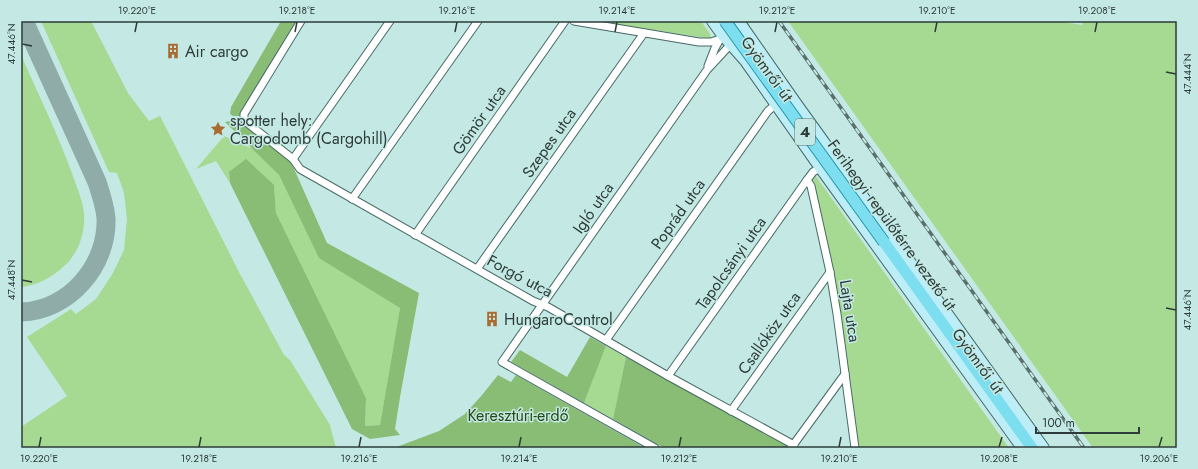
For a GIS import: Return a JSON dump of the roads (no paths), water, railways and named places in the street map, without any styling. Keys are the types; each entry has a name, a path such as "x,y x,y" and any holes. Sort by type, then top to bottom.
{"main road":[{"name":"Ferihegyi repülőtérre vezető út","path":"725,21 1032,448"}],"street":[{"name":"Forgó utca","path":"301,21 244,114 245,121 293,159 300,169 415,235 533,301 548,307 793,446"},
{"path":"293,159 390,21"},
{"path":"352,199 478,21"},
{"name":"Gömör utca","path":"415,235 565,21"},
{"path":"574,21 699,42 711,42 743,22"},
{"name":"Gyömrői út","path":"712,21 721,37 731,44 745,61 820,168 1022,448"},
{"path":"731,44 743,22"},
{"name":"Gyömrői út","path":"743,22 757,48 1044,448"},
{"name":"Szepes utca","path":"477,269 644,32"},
{"name":"Igló utca","path":"707,70 721,37"},
{"path":"699,42 716,55 721,54"},
{"name":"Igló utca","path":"655,448 502,362 707,70 731,44"},
{"name":"Poprád utca","path":"606,340 768,111 775,105"},
{"name":"Tapolcsányi utca","path":"668,376 807,180 813,172 820,168"},
{"name":"Lajta utca","path":"807,180 811,186 830,272 855,448"},
{"name":"Csallóköz utca","path":"731,411 830,272"},
{"path":"793,446 845,374"}],"railway":[{"path":"779,21 1084,448"}],"place":[{"name":"Air cargo","path":"173,51"},
{"name":"spotter hely: Cargodomb (Cargohill)","path":"218,129"},
{"name":"HungaroControl","path":"492,319"}],"park label":[{"name":"Keresztúri-erdő","path":"518,415"}]}
